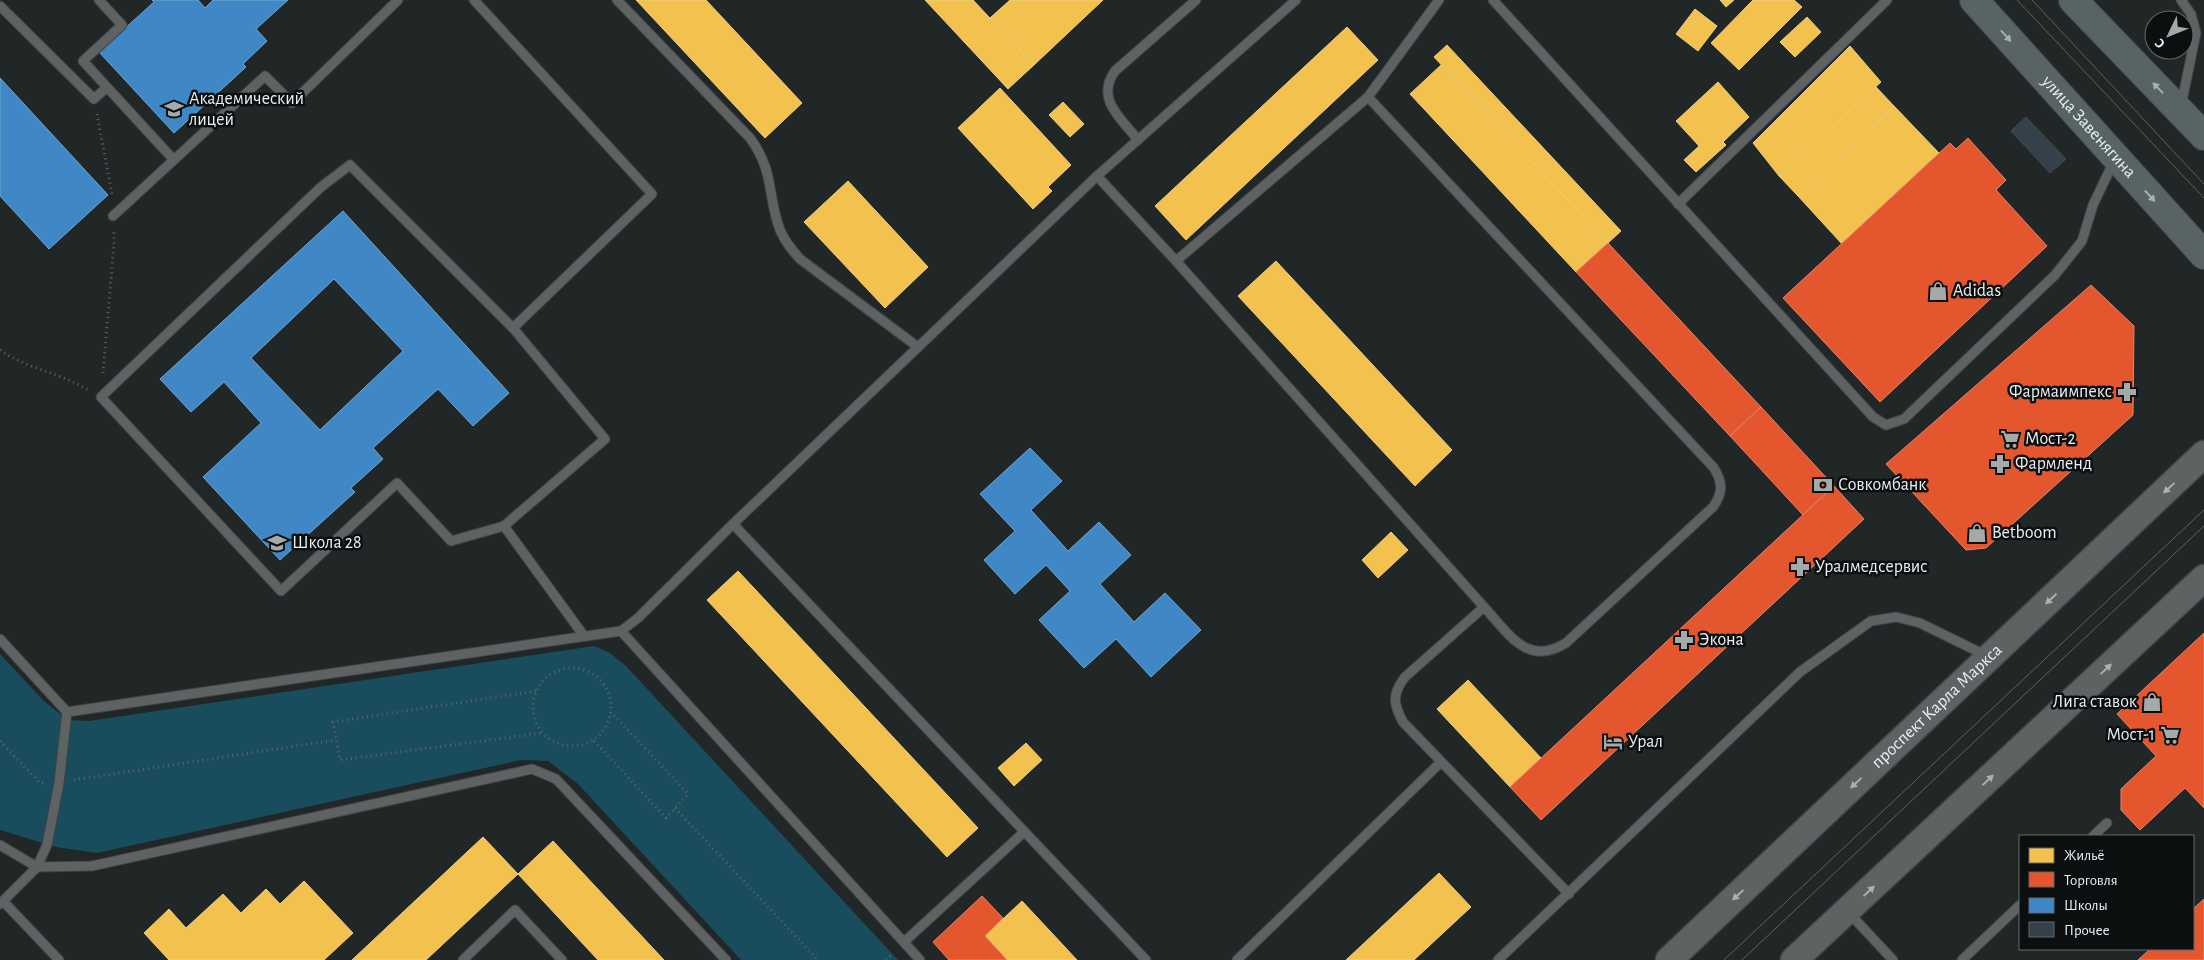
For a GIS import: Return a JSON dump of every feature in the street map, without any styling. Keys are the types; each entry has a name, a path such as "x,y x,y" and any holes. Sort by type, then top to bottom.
{"main road":[{"name":"улица Завенягина","path":"1974,0 2115,159 2204,255"},
{"path":"2074,0 2204,136"},
{"name":"проспект Карла Маркса","path":"1670,960 2204,454"},
{"path":"1794,960 2204,578"},
{"path":"2179,601 2204,587"}],"lane":[{"path":"99,0 122,25 83,61 173,159"},
{"path":"113,216 265,76 292,103 398,0"},
{"path":"474,0 652,194 513,328"},
{"path":"616,0 750,138 760,152 766,166 780,229 788,245 800,259 918,347"},
{"path":"1138,140 1112,108 1108,99 1107,89 1110,79 1116,71 1196,0"},
{"path":"67,712 621,631 638,618 733,524 1097,176 1296,0"},
{"path":"1176,261 1368,96 1439,0"},
{"path":"1494,0 1873,417 1886,425 1904,419 2055,275 2082,241 2093,205 2115,159"},
{"path":"1678,204 1887,0"},
{"path":"2180,111 2196,33 2191,14 2181,0"},
{"path":"0,6 94,100 106,88"},
{"path":"1097,176 1176,261 1516,642 1527,650 1541,653 1554,651 1566,643 1713,507 1719,498 1722,488 1720,477 1714,468 1368,96"},
{"path":"350,165 513,328 605,439 504,526 451,541 397,483 281,591 100,397 321,187 350,165"},
{"path":"733,524 1146,960"},
{"path":"504,526 584,636"},
{"path":"1484,607 1405,677 1398,687 1395,700 1397,712 1403,722 1569,894"},
{"path":"1498,960 1800,672 1871,621 1896,617 1920,623 1989,657"},
{"path":"621,631 920,960"},
{"path":"0,639 67,712 59,783 47,845 37,868 2,903 59,960"},
{"path":"1237,960 1441,762"},
{"path":"0,846 37,868 92,866 532,769 556,778 726,960"},
{"path":"2094,835 2107,823"},
{"path":"904,942 1024,832"},
{"path":"1962,960 2019,906"},
{"path":"462,960 515,910 562,960"},
{"path":"1847,911 1893,960"}],"path":[{"path":"0,350 13,359 70,379 100,397 114,244 111,186 94,100"},
{"path":"572,668 584,669 603,681 612,702 612,713 608,724 594,741 572,747 551,740 542,733 536,724 533,702 536,691 542,681 556,671 572,668"},
{"path":"536,691 333,722 335,740 340,760 542,733"},
{"path":"594,741 666,818 688,794 612,713"},
{"path":"0,741 40,783 59,783 335,740"},
{"path":"675,808 818,960"}],"shaded area":[{"path":"594,646 610,653 626,666 898,960 741,960 578,784 548,761 521,760 97,853 56,847 0,830 0,654 44,701 68,720 89,721"}],"building: Жильё":[{"path":"636,0 706,0 802,103 765,138"},
{"path":"925,0 973,0 1034,65 1008,89"},
{"path":"1010,0 1103,0 1034,65 990,18"},
{"path":"1720,0 1734,0 1726,7"},
{"path":"1753,0 1794,0 1802,7 1739,70 1711,43"},
{"path":"1695,9 1717,26 1698,51 1676,34"},
{"path":"1807,17 1821,32 1795,57 1780,42"},
{"path":"1347,27 1378,60 1186,240 1155,206"},
{"path":"1447,45 1621,231 1608,243 1434,57"},
{"path":"1850,46 1881,82 1779,176 1753,143"},
{"path":"1441,65 1608,243 1576,272 1410,94"},
{"path":"1718,82 1749,117 1723,142 1726,145 1696,172 1684,160 1699,146 1676,121"},
{"path":"1876,87 1894,106 1798,196 1779,176"},
{"path":"1000,88 1071,165 1048,187 1052,191 1033,209 958,128"},
{"path":"1063,102 1084,124 1070,137 1049,115"},
{"path":"1894,106 1939,153 1842,244 1798,196"},
{"path":"848,181 928,267 885,308 804,222"},
{"path":"1276,261 1452,450 1415,486 1238,296"},
{"path":"1391,532 1408,550 1378,578 1362,560"},
{"path":"738,571 978,828 947,857 707,600"},
{"path":"1468,680 1541,758 1510,787 1437,709"},
{"path":"1026,743 1042,760 1014,786 998,768"},
{"path":"483,837 518,874 426,960 352,960"},
{"path":"553,841 664,960 598,960 518,874"},
{"path":"1439,873 1471,907 1414,960 1346,960"},
{"path":"304,881 353,933 324,960 169,960 144,933 169,909 186,928 223,894 241,913 266,889 280,904"},
{"path":"1022,901 1077,960 1007,960 985,936"}],"building: Торговля":[{"path":"1968,138 2006,180 1996,190 2047,246 1880,402 1783,298 1950,143 1956,149"},
{"path":"1608,243 1761,407 1730,436 1576,272"},
{"name":"Мост-2","path":"2091,285 2134,326 2133,415 1986,548 1966,550 1886,464"},
{"path":"1761,407 1834,486 1803,515 1730,436"},
{"path":"1834,486 1864,519 1541,820 1510,787"},
{"name":"Мост-1","path":"2204,633 2204,808 2185,788 2140,830 2121,810 2121,789 2156,756 2117,714"},
{"path":"982,896 1003,918 985,936 1007,960 949,960 933,942"},
{"path":"2204,899 2204,960 2138,960 2149,950 2194,950 2194,908"}],"building: Школы":[{"path":"152,0 198,0 205,8 213,0 288,0 256,29 267,41 243,64 246,67 174,133 99,52 154,2"},
{"path":"0,78 108,195 49,249 0,196"},
{"path":"343,211 509,393 473,426 438,389 373,448 383,459 351,488 355,492 280,560 203,477 261,423 224,382 191,412 160,379","holes":["334,279 403,351 320,430 251,358"]},
{"path":"1030,448 1062,481 1031,510 1068,551 1099,522 1131,555 1100,584 1134,622 1165,593 1201,630 1151,677 1116,639 1084,668 1039,620 1070,591 1046,565 1015,594 984,560 1015,531 980,494"}],"building: Прочее":[{"path":"2026,117 2066,159 2050,173 2011,131"}],"tram line":[{"path":"2017,0 2204,198"},
{"path":"2032,0 2204,184"},
{"path":"1724,960 2204,510"},
{"path":"1742,960 2204,526"}],"place":[{"name":"Академический лицей","path":"174,109"},
{"name":"Adidas","path":"1938,291"},
{"name":"Фармаимпекс","path":"2127,392"},
{"name":"Мост-2","path":"2010,439"},
{"name":"Фармленд","path":"2000,464"},
{"name":"Совкомбанк","path":"1823,485"},
{"name":"Betboom","path":"1977,533"},
{"name":"Школа 28","path":"277,543"},
{"name":"Уралмедсервис","path":"1800,567"},
{"name":"Экона","path":"1684,640"},
{"name":"Лига ставок","path":"2152,702"},
{"name":"Мост-1","path":"2170,735"},
{"name":"Урал","path":"1613,742"}]}
